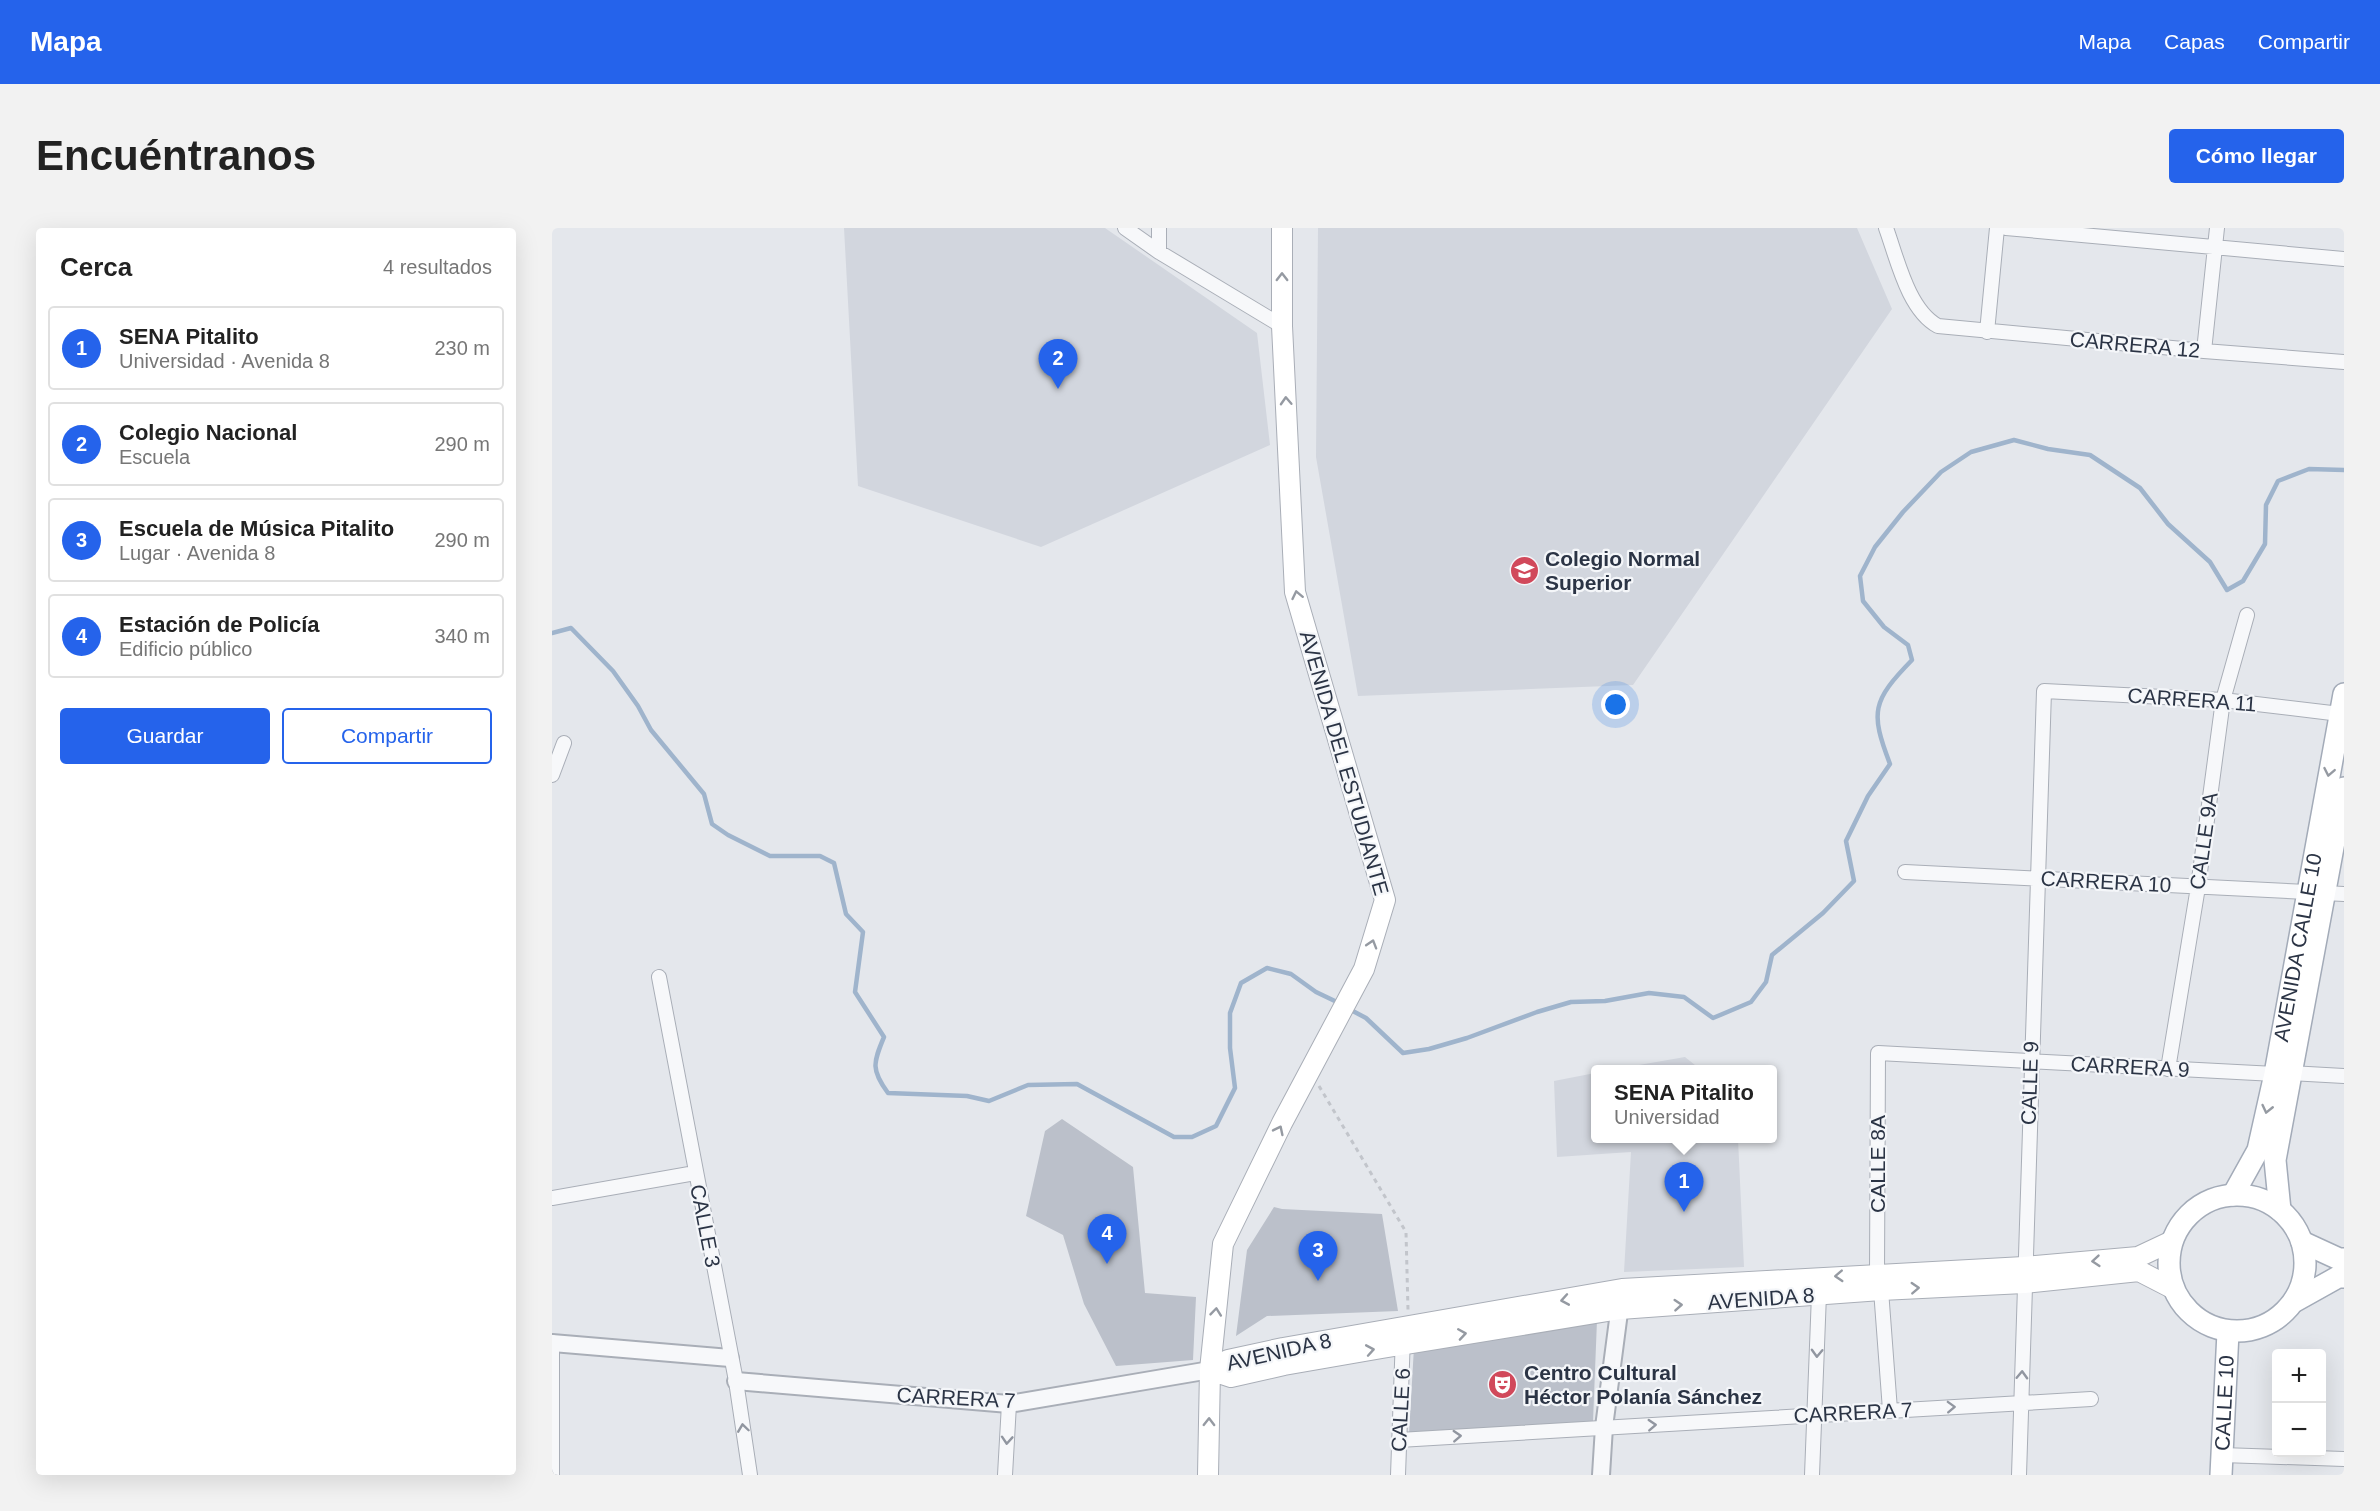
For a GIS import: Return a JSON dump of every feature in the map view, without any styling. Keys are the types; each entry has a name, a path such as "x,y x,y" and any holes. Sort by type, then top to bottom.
{"main road":[{"name":"AVENIDA DEL ESTUDIANTE","path":"1208,1475 1210,1370 1223,1244 1282,1123 1364,969 1385,900 1295,592 1282,326 1282,228"},
{"name":"AVENIDA CALLE 10","path":"2325,893 2342,704"},
{"name":"AVENIDA CALLE 10","path":"2234,1195 2258,1150 2282,1074 2325,893 2344,788"},
{"name":"AVENIDA CALLE 10","path":"2280,1210 2275,1160 2282,1074"},
{"path":"2234,1195 2250,1196 2266,1201 2280,1210 2297,1230 2305,1257 2305,1272 2295,1301 2282,1316 2266,1326 2248,1331 2228,1332 2211,1327 2195,1318 2182,1305 2174,1289 2168,1265 2172,1241 2179,1227 2196,1209 2218,1198 2234,1195"},
{"name":"AVENIDA 8","path":"2024,1275 2138,1257 2172,1241"},
{"path":"2302,1242 2339,1259 2344,1259"},
{"name":"AVENIDA 8","path":"1405,1333 1622,1289 1879,1282 2139,1271 2174,1289"},
{"path":"2295,1301 2338,1277 2344,1277"},
{"name":"AVENIDA 8","path":"1210,1370 1227,1360 1405,1333 1620,1309 1819,1294 1879,1282"},
{"name":"CALLE 10","path":"2222,1465 2228,1332"}],"street":[{"path":"1125,228 1159,252 1282,326"},
{"path":"1159,228 1159,252"},
{"name":"CARRERA 12","path":"1886,228 1912,297 1928,321 1938,326 2344,362"},
{"path":"1987,332 1997,228"},
{"path":"2006,228 2344,260"},
{"path":"2204,351 2217,228"},
{"name":"CALLE 9A","path":"2168,1069 2198,887 2223,700 2247,615"},
{"name":"CARRERA 11","path":"2044,691 2342,704"},
{"name":"CALLE 9","path":"2019,1475 2044,691"},
{"path":"552,775 564,743"},
{"name":"CARRERA 10","path":"1905,872 2325,893"},
{"name":"CALLE 3","path":"660,977 695,1173 736,1381 750,1475"},
{"name":"CARRERA 9","path":"1878,1053 2344,1076"},
{"name":"CALLE 8A","path":"1878,1053 1879,1282 1890,1410"},
{"path":"552,1198 695,1173"},
{"path":"1601,1475 1604,1427 1622,1289"},
{"path":"1812,1475 1819,1294"},
{"name":"CALLE 6","path":"1398,1475 1405,1333"},
{"path":"552,1475 552,1343 730,1358"},
{"name":"CARRERA 7","path":"736,1381 1010,1404 1210,1370"},
{"name":"CARRERA 7","path":"1398,1440 2091,1399"},
{"path":"1005,1475 1010,1404"},
{"path":"2222,1465 2344,1459"}],"path":[{"path":"1310,1071 1406,1232 1405,1333"}],"shaded area":[{"path":"844,228 1105,228 1257,333 1270,445 1041,547 858,486"},
{"name":"Colegio Normal Superior","path":"1318,228 1857,228 1892,309 1633,685 1358,696 1316,457"},
{"path":"1685,1057 1695,1065 1639,1065"},
{"path":"1591,1074 1591,1143 1738,1143 1744,1267 1624,1272 1631,1152 1557,1157 1554,1081"}],"building":[{"path":"1062,1119 1133,1167 1145,1293 1196,1297 1193,1360 1116,1366 1084,1304 1063,1235 1026,1216 1045,1131"},
{"path":"1274,1207 1382,1214 1398,1311 1267,1316 1236,1336 1247,1250"},
{"name":"Centro Cultural Héctor Polanía Sánchez","path":"1597,1320 1593,1422 1409,1434 1414,1347"}],"waterway":[{"path":"1349,1009 1366,1018 1403,1053 1429,1049 1467,1038 1571,1002 1605,1001 1649,993 1684,997 1713,1018 1751,1002 1766,982 1772,955 1823,913 1854,881 1846,841 1868,796 1890,764 1879,732 1878,708 1889,686 1912,660 1908,645 1884,627 1863,601 1860,576 1875,547 1903,512 1941,472 1971,452 2014,440 2048,449 2090,455 2140,488 2168,524 2210,562 2227,590 2243,581 2265,544 2266,505 2278,481 2309,469 2344,470"},
{"path":"552,633 571,628 613,671 638,706 651,730 704,794 712,824 728,835 770,856 820,856 834,863 846,914 863,932 855,992 884,1037 876,1060 876,1072 888,1093 967,1096 989,1101 1028,1085 1077,1084 1174,1137 1192,1137 1216,1126 1235,1088 1230,1048 1230,1013 1241,983 1267,968 1291,974 1316,992 1339,1003"}],"place":[{"name":"Colegio Nacional","path":"1058,389"},
{"name":"Colegio Normal Superior","path":"1524,571"},
{"name":"SENA Pitalito","path":"1684,1212"},
{"name":"Estación de Policía","path":"1107,1264"},
{"name":"Escuela de Música Pitalito","path":"1318,1281"},
{"name":"Centro Cultural Héctor Polanía Sánchez","path":"1503,1385"}]}
